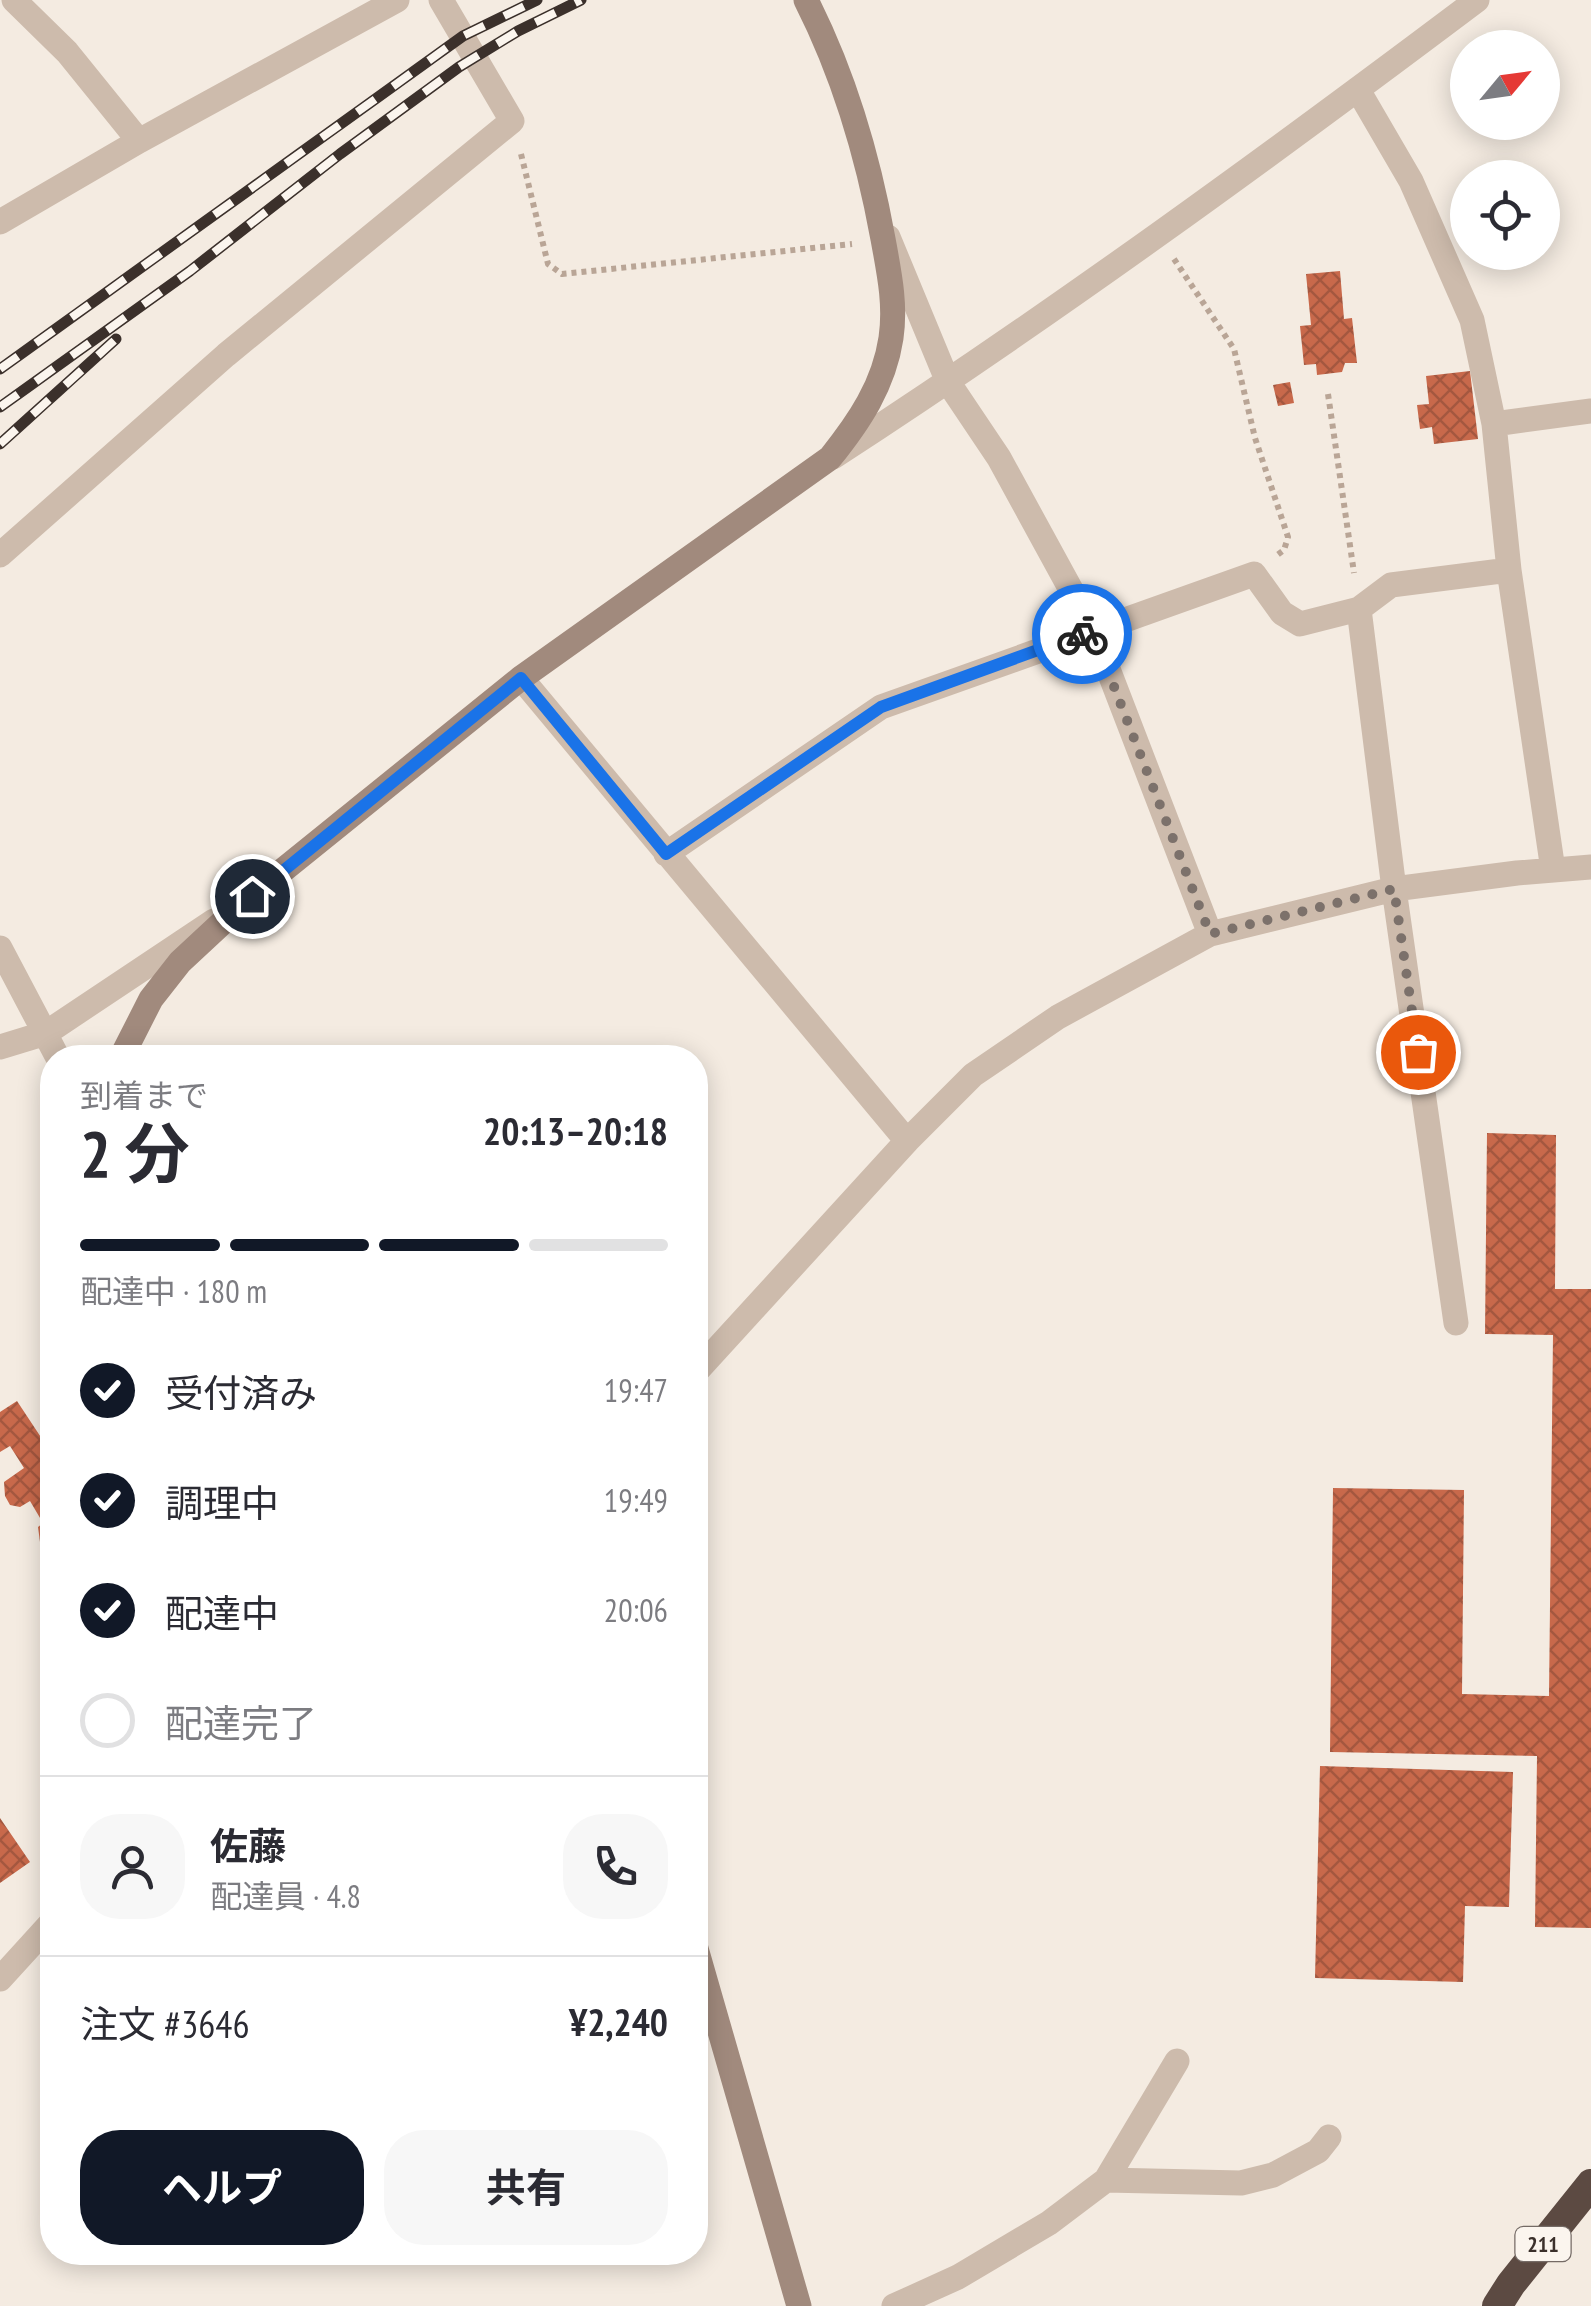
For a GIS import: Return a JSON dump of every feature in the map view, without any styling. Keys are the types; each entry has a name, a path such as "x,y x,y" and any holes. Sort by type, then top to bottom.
{"highway":[{"name":"211","path":"1497,2306 1591,2184"}],"street":[{"path":"14,0 67,52 139,141"},
{"path":"0,222 397,0"},
{"path":"0,554 226,355 512,121 441,0"},
{"path":"806,0 854,114 893,295 891,338 880,383 860,421 830,458"},
{"path":"128,1045 151,999 180,962 252,896 521,678 830,458 948,382 1358,90 1477,0"},
{"path":"1358,90 1411,182 1472,320 1494,424 1509,570 1553,870"},
{"path":"878,212 948,382 999,458 1092,630 1210,934"},
{"path":"1494,424 1591,411"},
{"path":"666,854 881,707 1254,574 1282,613 1300,624 1359,609 1391,585 1509,570"},
{"path":"1359,609 1456,1324"},
{"path":"521,678 907,1141"},
{"path":"708,1359 907,1141 973,1075 1058,1017 1210,934 1394,889 1591,867"},
{"path":"0,1047 46,1032 252,896"},
{"path":"0,948 52,1045"},
{"path":"0,1978 40,1935"},
{"path":"708,1990 799,2306"},
{"path":"894,2306 958,2278 1049,2223 1106,2180 1176,2061"},
{"path":"1106,2180 1241,2183 1272,2175 1318,2151 1329,2136"}],"path":[{"path":"512,121 548,264 562,274 883,241"},
{"path":"1157,233 1234,349 1255,438 1288,537 1284,550 1254,574"},
{"path":"1328,394 1359,609"}],"building":[{"path":"1340,271 1344,319 1352,318 1357,363 1345,363 1342,372 1317,375 1316,364 1304,365 1300,326 1311,325 1306,274"},
{"path":"1470,371 1478,439 1434,444 1432,427 1420,429 1417,405 1429,404 1426,376"},
{"path":"1290,382 1294,403 1278,406 1273,385"},
{"path":"1487,1133 1556,1135 1555,1289 1591,1289 1591,1928 1535,1927 1537,1756 1330,1752 1333,1488 1464,1490 1462,1694 1549,1696 1553,1335 1485,1334"},
{"path":"17,1401 40,1436 40,1518 30,1501 20,1507 10,1505 5,1496 4,1482 24,1468 10,1446 0,1452 0,1412"},
{"path":"1320,1766 1513,1772 1509,1907 1465,1906 1463,1982 1315,1978"},
{"path":"0,1818 30,1862 0,1883"}],"railway":[{"path":"0,369 463,36 537,0"},
{"path":"0,407 190,271 459,67 518,31 581,0"},
{"path":"0,444 116,339"}],"way so far":[{"path":"1082,634 1092,630 1210,934 1394,889 1418,1052"}],"route":[{"path":"252,896 521,678 666,854 881,707 1082,634"}]}
